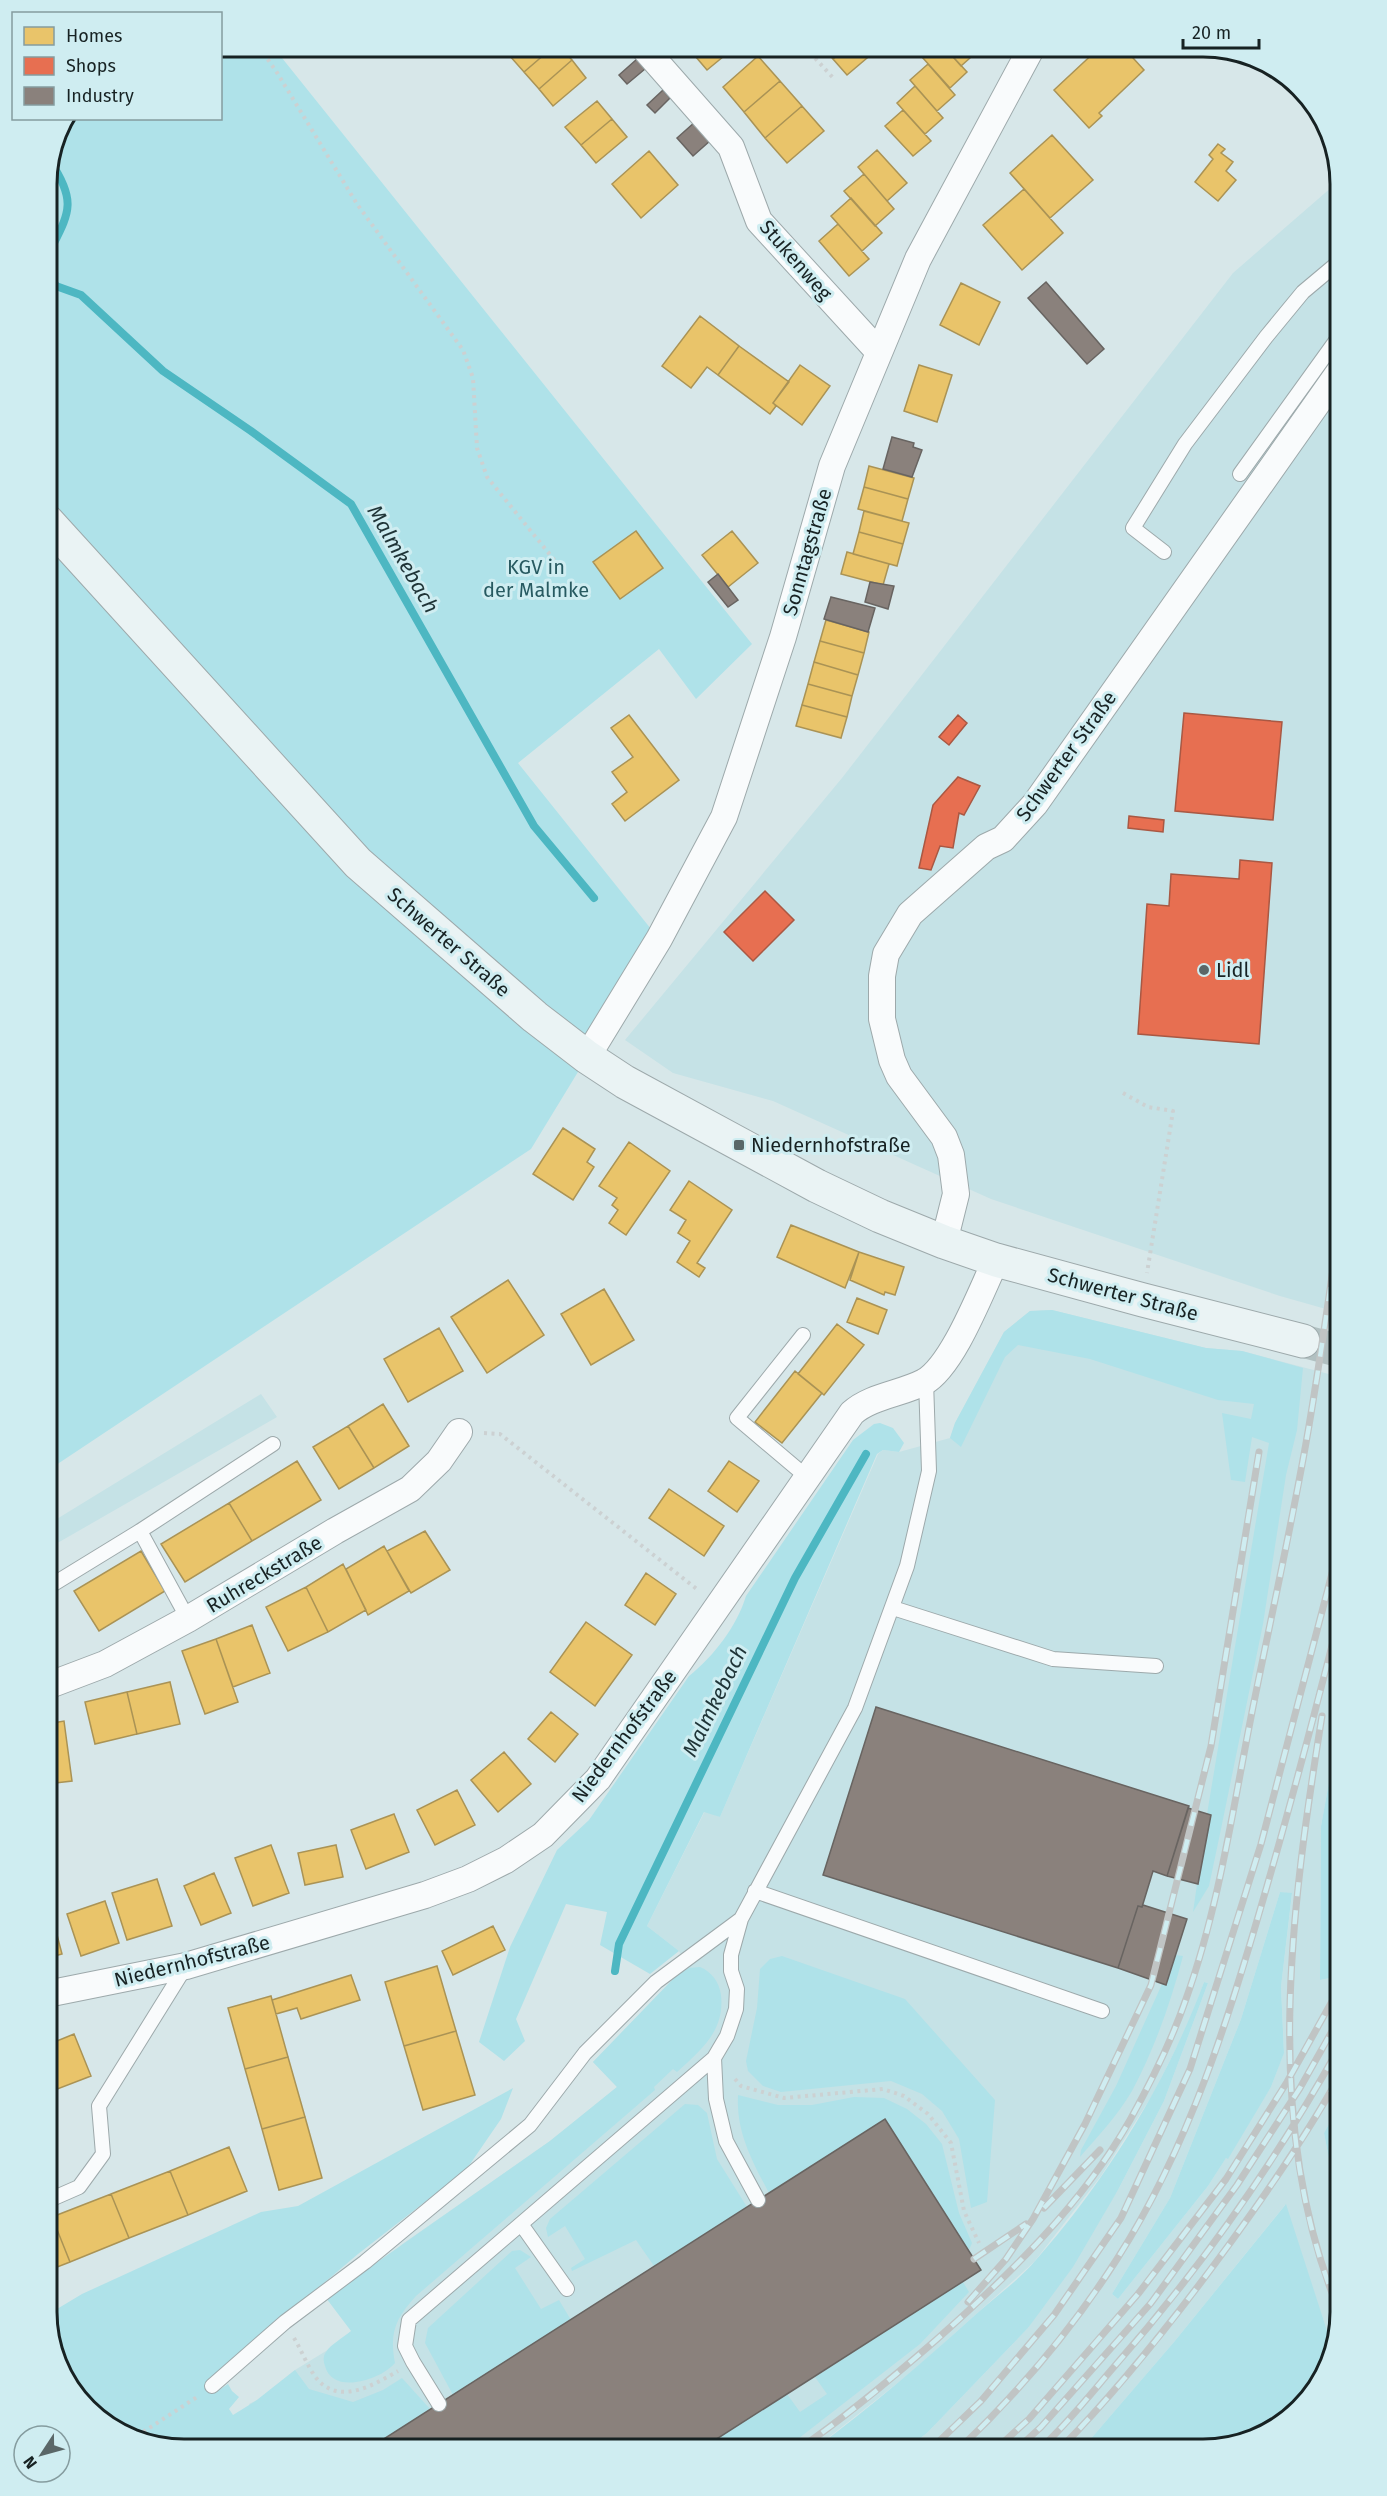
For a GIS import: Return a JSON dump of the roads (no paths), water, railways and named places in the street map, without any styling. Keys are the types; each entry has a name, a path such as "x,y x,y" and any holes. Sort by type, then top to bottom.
{"main road":[{"name":"Schwerter Straße","path":"57,532 358,863 535,1017 587,1057 625,1082 817,1186 880,1216 944,1242 996,1260 1303,1341"}],"street":[{"name":"Stukenweg","path":"652,57 731,147 759,221 878,351"},
{"name":"Sonntagstraße","path":"587,1057 659,939 724,817 783,637 832,466 918,259 1027,57"},
{"name":"Schwerter Straße","path":"944,1242 956,1194 951,1155 935,1123 899,1076 889,1052 882,1019 880,993 886,954 910,914 986,847 1003,839 1035,804 1330,387"},
{"name":"Niedernhofstraße","path":"57,1992 186,1966 425,1895 468,1879 506,1860 543,1835 598,1779 852,1413 862,1405 926,1381 942,1366 996,1260"},
{"name":"Ruhreckstraße","path":"57,1682 105,1664 188,1619 410,1489 439,1461 459,1432"}],"lane":[{"path":"1164,552 1133,528 1185,444 1266,337 1303,292 1330,270"},
{"path":"1240,474 1330,350"},
{"path":"803,1335 737,1418 808,1478"},
{"path":"439,2404 405,2346 409,2320 714,2058 728,2036 736,2009 737,1989 731,1971 731,1955 741,1919 855,1708 908,1566 929,1471 926,1381"},
{"path":"57,1582 273,1444"},
{"path":"140,1531 188,1619"},
{"path":"893,1608 1053,1659 1156,1666"},
{"path":"755,1891 1102,2011"},
{"path":"212,2386 285,2322 365,2262 530,2125 585,2053 656,1982 741,1919"},
{"path":"57,2196 79,2187 103,2154 99,2106 186,1966"},
{"path":"714,2058 716,2099 726,2141 758,2200"},
{"path":"521,2224 567,2289"}],"waterway":[{"name":"Malmkebach","path":"57,173 65,188 67,209 57,236"},
{"name":"Malmkebach","path":"57,286 81,295 163,371 251,431 351,504 534,826 594,898"},
{"name":"Malmkebach","path":"615,1971 619,1944 795,1578 866,1454"}],"tunnel":[{"path":"1303,1341 1330,1348"}],"railway":[{"path":"813,2439 869,2397 936,2340 1017,2265 1042,2238 1089,2182 1111,2151 1138,2106 1168,2045 1198,1964 1224,1857 1306,1443 1330,1290"},
{"path":"968,2302 1006,2259 1033,2219 1085,2124 1151,1985 1211,1746 1259,1452"},
{"path":"941,2439 981,2401 1054,2315 1121,2218 1190,2069 1261,1844 1330,1581"},
{"path":"969,2439 1044,2359 1082,2310 1143,2216 1166,2171 1187,2125 1223,2031 1286,1818 1330,1653"},
{"path":"1322,1716 1293,1941 1290,2017 1291,2093 1300,2168 1315,2242 1330,2285"},
{"path":"1007,2439 1029,2419 1138,2294 1226,2179 1287,2082 1330,2005"},
{"path":"1028,2439 1151,2303 1237,2185 1300,2088 1330,2035"},
{"path":"1050,2439 1145,2330 1206,2253 1263,2173 1330,2063"},
{"path":"1070,2439 1126,2376 1208,2273 1287,2162 1330,2092"},
{"path":"1044,2208 1100,2150"},
{"path":"974,2259 1026,2224"}],"place":[{"name":"Lidl","path":"1204,970"},
{"name":"Niedernhofstraße","path":"739,1145"}],"park label":[{"name":"KGV in der Malmke","path":"536,578"}]}
